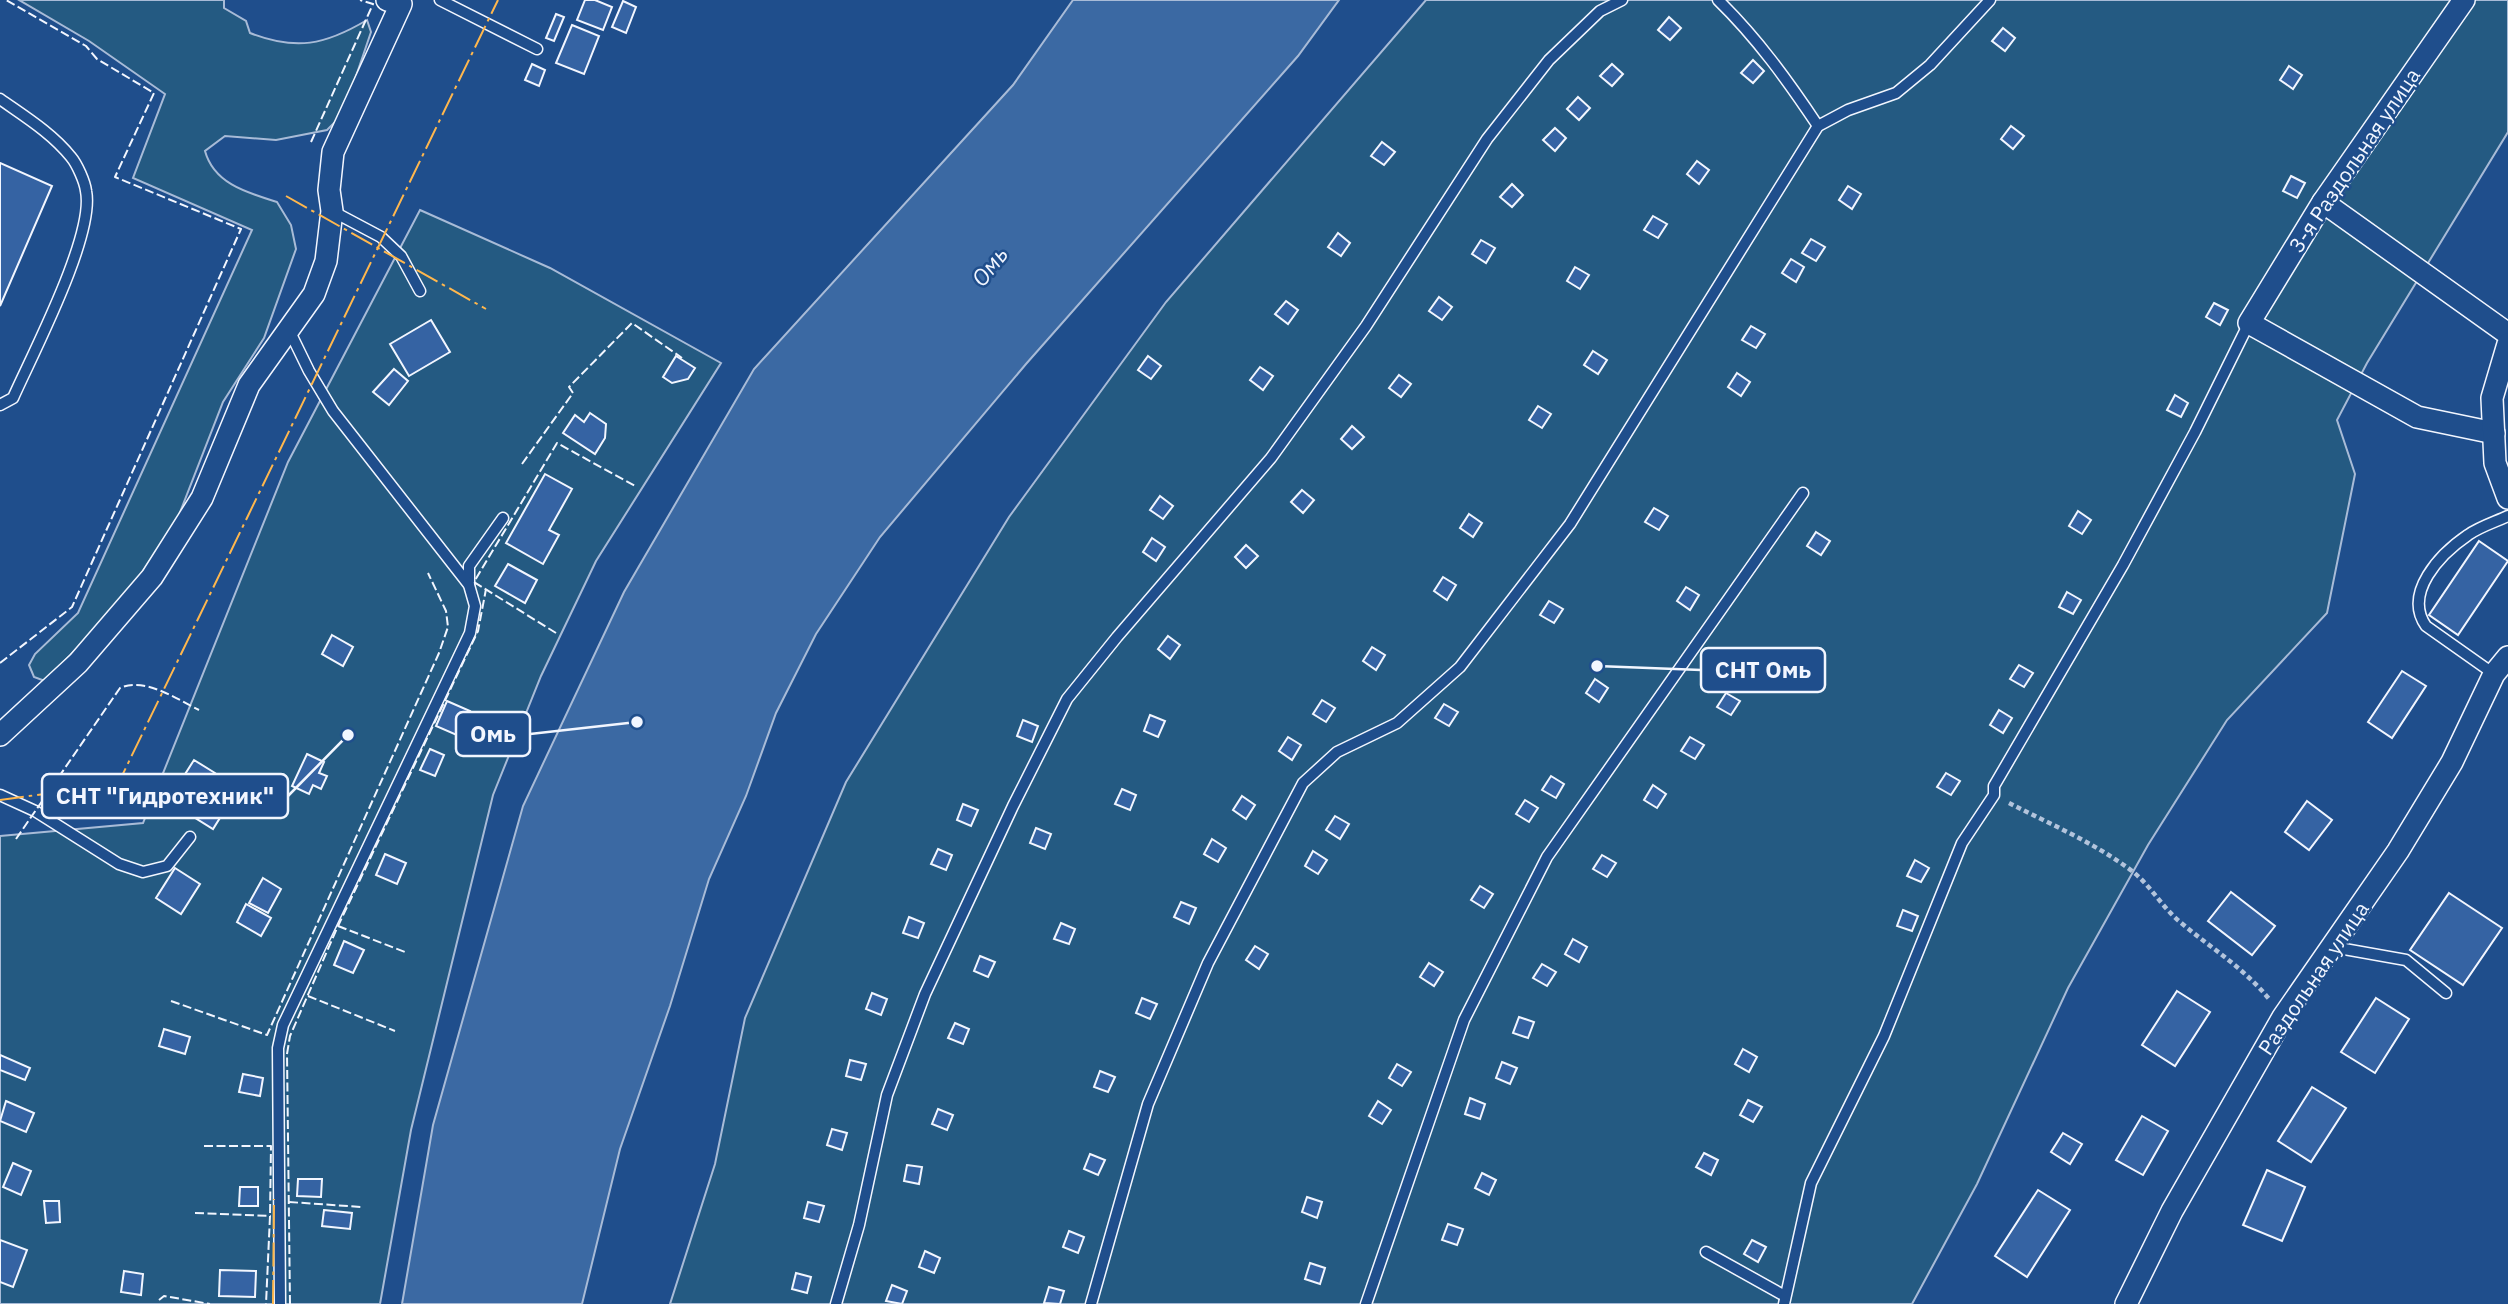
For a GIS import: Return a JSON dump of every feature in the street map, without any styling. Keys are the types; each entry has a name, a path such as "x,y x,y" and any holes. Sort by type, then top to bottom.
{"street":[{"name":"3-я Раздольная улица","path":"2249,323 2323,202 2463,0"},
{"path":"0,735 79,663 152,577 202,498 249,385 314,293 326,261 332,211 329,190 334,152 399,1"},
{"path":"2323,202 2508,334"},
{"path":"2249,323 2417,417 2494,433"},
{"path":"2508,344 2492,398 2495,463 2508,498"},
{"name":"Раздольная улица","path":"2126,1304 2172,1211 2283,1017 2398,851 2452,762 2494,674 2508,657"}],"lane":[{"path":"440,0 537,49"},
{"path":"836,1304 859,1225 887,1095 925,994 1013,806 1067,699 1116,636 1271,458 1366,326 1487,139 1549,60 1600,11 1622,0"},
{"path":"1718,0 1743,24 1782,72 1818,126"},
{"path":"1091,1304 1148,1104 1208,963 1303,783 1337,752 1397,723 1460,667 1570,524 1818,126 1848,110 1896,93 1930,65 1990,0"},
{"path":"0,99 38,126 72,158 87,191 84,229 70,270 13,398 0,405"},
{"path":"332,211 381,237 401,256 420,291"},
{"path":"1706,1252 1785,1300 1811,1183 1884,1036 1962,844 1994,794 1994,786 2123,565 2195,432 2249,323"},
{"path":"289,330 309,372 333,411 469,584"},
{"path":"1366,1304 1464,1020 1547,857 1803,493"},
{"path":"2494,674 2426,626 2420,618 2417,598 2433,567 2468,535 2508,516"},
{"path":"280,1304 278,1048 284,1025 470,633 475,606 469,584 469,566 503,518"},
{"path":"0,795 35,811 119,864 143,872 167,866 190,837"},
{"path":"2333,947 2406,960 2446,993"}],"path":[{"path":"1994,794 2131,870 2150,887 2177,920 2252,978 2283,1017"}],"shaded area":[{"path":"19,0 224,0 224,8 246,21 250,33 267,39 310,43 337,35 367,20 371,32 353,85 336,121 327,130 276,140 225,136 205,151 216,172 233,186 277,202 291,225 296,249 264,338 223,402 177,520 123,601 45,681 34,677 29,665 35,654 78,613 252,230 133,178 165,94 89,41"},
{"path":"1426,0 2508,0 2508,132 2367,363 2337,420 2355,474 2327,613 2227,720 2148,845 2068,988 1977,1184 1912,1304 670,1304 715,1164 745,1018 846,782 1009,517 1166,302"},
{"path":"420,210 550,268 721,363 596,561 541,676 493,795 411,1130 380,1304 0,1304 0,836 143,823 288,462"}],"water":[{"path":"1073,0 1339,0 1298,56 1026,364 880,537 816,634 776,713 746,796 709,879 670,1006 620,1149 582,1304 402,1304 433,1125 523,806 624,592 754,369 1013,85"}],"building":[{"path":"585,0 595,0 612,7 603,30 577,20"},
{"path":"623,1 636,7 626,33 612,27"},
{"path":"556,14 564,17 554,41 546,38"},
{"path":"1669,17 1681,28 1670,40 1658,30"},
{"path":"572,25 599,36 584,74 556,63"},
{"path":"2003,28 2015,38 2005,51 1992,41"},
{"path":"1753,60 1764,71 1753,83 1741,73"},
{"path":"532,64 545,70 539,86 525,80"},
{"path":"1612,64 1623,74 1612,86 1600,76"},
{"path":"2289,66 2302,75 2293,89 2280,80"},
{"path":"1578,97 1590,108 1579,120 1567,109"},
{"path":"2011,126 2024,136 2013,149 2001,139"},
{"path":"1555,128 1566,138 1555,151 1543,140"},
{"path":"1382,142 1395,152 1384,165 1371,156"},
{"path":"1697,161 1709,170 1699,184 1687,174"},
{"path":"0,163 52,186 0,306"},
{"path":"2291,176 2305,183 2297,198 2283,191"},
{"path":"1512,184 1523,195 1512,207 1500,197"},
{"path":"1848,186 1861,194 1852,209 1839,200"},
{"path":"1653,216 1667,224 1658,238 1644,230"},
{"path":"1338,233 1350,243 1341,256 1328,247"},
{"path":"1811,239 1825,247 1816,261 1802,253"},
{"path":"1481,240 1495,248 1486,263 1472,254"},
{"path":"1791,259 1804,267 1796,282 1782,273"},
{"path":"1575,267 1589,275 1580,289 1567,281"},
{"path":"1439,297 1452,307 1442,320 1429,311"},
{"path":"1286,301 1298,310 1288,324 1275,314"},
{"path":"2214,303 2228,310 2220,325 2206,317"},
{"path":"431,320 450,352 409,376 390,344"},
{"path":"1751,326 1765,334 1756,348 1742,340"},
{"path":"1593,351 1607,360 1598,374 1584,365"},
{"path":"676,356 695,368 688,379 672,383 663,377"},
{"path":"1148,356 1161,366 1151,379 1138,370"},
{"path":"1260,367 1273,376 1263,390 1250,380"},
{"path":"394,369 408,381 389,405 373,392"},
{"path":"1737,373 1750,382 1741,396 1728,387"},
{"path":"1399,375 1411,384 1401,397 1389,388"},
{"path":"2175,395 2188,403 2181,417 2167,410"},
{"path":"1538,406 1551,414 1542,428 1529,420"},
{"path":"590,413 606,424 605,438 595,454 563,433 575,415 584,422"},
{"path":"1352,426 1364,437 1352,449 1341,439"},
{"path":"545,474 572,489 549,530 559,535 543,564 506,543"},
{"path":"1302,490 1314,500 1303,513 1291,502"},
{"path":"1160,496 1173,506 1163,519 1150,510"},
{"path":"1654,508 1668,516 1659,530 1645,522"},
{"path":"2078,511 2091,520 2082,534 2069,526"},
{"path":"1469,514 1482,523 1473,537 1460,528"},
{"path":"1816,532 1830,541 1821,555 1807,546"},
{"path":"1152,538 1165,547 1156,561 1143,552"},
{"path":"2479,541 2508,561 2458,635 2429,615"},
{"path":"1246,545 1258,556 1246,568 1235,557"},
{"path":"508,564 537,580 525,603 495,586"},
{"path":"1443,577 1456,585 1447,600 1434,591"},
{"path":"1686,587 1699,595 1690,610 1677,601"},
{"path":"2067,592 2081,600 2073,614 2059,607"},
{"path":"1549,601 1563,609 1554,623 1540,615"},
{"path":"332,635 353,647 343,666 322,654"},
{"path":"1168,636 1180,645 1170,659 1158,649"},
{"path":"1372,647 1385,655 1376,670 1363,661"},
{"path":"2019,665 2033,673 2024,687 2010,679"},
{"path":"2402,671 2426,686 2392,738 2368,722"},
{"path":"1595,679 1608,688 1599,702 1586,693"},
{"path":"1726,693 1740,701 1731,715 1717,707"},
{"path":"1322,700 1335,708 1326,722 1313,714"},
{"path":"447,701 470,711 459,736 436,726"},
{"path":"1444,704 1458,712 1449,726 1435,718"},
{"path":"1999,710 2012,718 2003,733 1990,725"},
{"path":"1150,715 1165,721 1158,737 1144,731"},
{"path":"1023,720 1038,726 1032,742 1017,736"},
{"path":"1288,737 1301,745 1292,760 1279,751"},
{"path":"1690,737 1704,745 1695,759 1681,751"},
{"path":"430,749 444,755 435,776 420,770"},
{"path":"307,754 324,762 319,773 327,776 321,789 313,785 309,794 292,786"},
{"path":"194,760 215,773 205,790 228,805 213,829 168,801"},
{"path":"1946,773 1960,781 1951,795 1937,787"},
{"path":"1551,776 1564,784 1556,798 1542,790"},
{"path":"1653,785 1666,794 1657,808 1644,800"},
{"path":"1122,789 1136,795 1130,810 1115,804"},
{"path":"1242,796 1255,805 1246,819 1233,810"},
{"path":"1525,800 1538,808 1529,822 1516,814"},
{"path":"2307,801 2332,820 2309,850 2285,832"},
{"path":"963,804 978,810 971,826 957,820"},
{"path":"1335,816 1349,824 1340,839 1326,830"},
{"path":"1036,828 1051,834 1045,849 1030,843"},
{"path":"1212,839 1226,848 1218,862 1204,854"},
{"path":"938,849 952,855 946,870 931,864"},
{"path":"1313,851 1327,860 1318,874 1305,866"},
{"path":"385,854 406,863 397,884 376,875"},
{"path":"1602,855 1616,863 1607,877 1593,869"},
{"path":"1915,860 1929,868 1921,882 1907,876"},
{"path":"175,868 200,884 181,914 156,898"},
{"path":"263,878 281,889 268,913 249,903"},
{"path":"1480,886 1493,894 1484,908 1471,900"},
{"path":"2231,892 2275,926 2252,955 2208,921"},
{"path":"2449,893 2502,928 2463,985 2410,950"},
{"path":"1181,902 1196,908 1189,924 1174,917"},
{"path":"246,904 271,918 261,936 237,922"},
{"path":"1903,910 1918,916 1912,931 1897,926"},
{"path":"909,917 924,923 918,938 903,933"},
{"path":"1061,923 1075,929 1069,944 1054,939"},
{"path":"1573,939 1587,947 1579,962 1565,954"},
{"path":"344,941 364,950 353,973 334,965"},
{"path":"1255,946 1268,954 1259,969 1246,960"},
{"path":"980,956 995,962 988,977 974,971"},
{"path":"1429,963 1443,972 1434,986 1420,977"},
{"path":"1542,964 1556,972 1547,986 1533,978"},
{"path":"2177,991 2210,1012 2175,1066 2142,1045"},
{"path":"872,993 887,999 881,1015 866,1009"},
{"path":"1142,998 1157,1004 1150,1019 1136,1013"},
{"path":"2376,998 2409,1019 2375,1073 2341,1052"},
{"path":"1519,1017 1534,1022 1528,1038 1513,1033"},
{"path":"955,1023 969,1029 963,1044 948,1038"},
{"path":"164,1029 190,1037 185,1054 159,1046"},
{"path":"1743,1049 1757,1057 1749,1072 1735,1064"},
{"path":"0,1055 30,1068 25,1080 0,1070"},
{"path":"850,1060 866,1064 861,1080 846,1076"},
{"path":"1502,1062 1517,1068 1510,1084 1496,1078"},
{"path":"1397,1064 1411,1072 1402,1086 1389,1078"},
{"path":"1100,1071 1115,1077 1108,1092 1094,1087"},
{"path":"243,1074 263,1078 260,1096 239,1092"},
{"path":"2312,1087 2346,1108 2311,1162 2278,1141"},
{"path":"1470,1098 1485,1104 1480,1119 1465,1114"},
{"path":"1748,1100 1762,1107 1753,1122 1740,1115"},
{"path":"6,1101 34,1113 26,1132 0,1121"},
{"path":"1378,1101 1391,1110 1382,1124 1369,1116"},
{"path":"938,1109 953,1115 947,1130 932,1124"},
{"path":"2142,1116 2168,1131 2143,1175 2116,1160"},
{"path":"832,1129 847,1133 842,1150 827,1145"},
{"path":"2063,1133 2082,1144 2070,1164 2051,1152"},
{"path":"1704,1153 1718,1160 1711,1175 1696,1167"},
{"path":"1090,1154 1105,1160 1098,1175 1084,1169"},
{"path":"13,1163 31,1171 21,1195 3,1187"},
{"path":"907,1165 922,1167 919,1184 904,1181"},
{"path":"2267,1170 2305,1187 2282,1241 2243,1225"},
{"path":"1482,1173 1496,1180 1489,1195 1475,1188"},
{"path":"298,1179 322,1179 321,1197 297,1196"},
{"path":"240,1187 258,1187 258,1206 239,1206"},
{"path":"2038,1190 2070,1210 2027,1277 1995,1256"},
{"path":"1307,1197 1322,1202 1317,1218 1302,1212"},
{"path":"44,1201 59,1201 60,1222 46,1223"},
{"path":"808,1202 824,1206 819,1222 804,1218"},
{"path":"324,1210 352,1213 350,1229 322,1226"},
{"path":"1448,1224 1463,1229 1457,1245 1442,1240"},
{"path":"1069,1231 1084,1237 1078,1253 1063,1247"},
{"path":"0,1240 27,1250 13,1287 0,1282"},
{"path":"1752,1240 1766,1247 1758,1262 1744,1254"},
{"path":"925,1251 940,1258 934,1273 919,1267"},
{"path":"1310,1263 1325,1268 1320,1284 1305,1279"},
{"path":"220,1270 256,1271 255,1297 219,1296"},
{"path":"124,1271 143,1274 141,1295 121,1292"},
{"path":"796,1273 811,1277 807,1293 792,1289"},
{"path":"892,1285 907,1291 902,1304 886,1301"},
{"path":"1049,1287 1064,1291 1060,1304 1044,1303"}],"fence":[{"path":"0,663 72,607 241,229 115,177 154,93 97,59 86,46 6,0"},
{"path":"311,142 373,4 360,0"},
{"path":"522,464 573,393 569,387 632,323 682,358"},
{"path":"556,633 474,582 557,443 637,487"},
{"path":"171,1001 267,1035 439,653 448,627 446,611 428,573"},
{"path":"290,1304 287,1054 290,1036 338,926 478,631 486,589"},
{"path":"16,839 120,688 130,685 150,687 199,710"},
{"path":"338,926 405,952"},
{"path":"308,996 395,1031"},
{"path":"204,1146 271,1146 270,1216"},
{"path":"289,1202 361,1207"},
{"path":"195,1213 270,1216 266,1304"},
{"path":"159,1300 164,1296 210,1304"}],"power":[{"path":"0,800 118,784 498,0"},
{"path":"286,196 486,309"},
{"path":"273,1304 274,1199"}],"place":[{"name":"СНТ Омь","path":"1597,666"},
{"name":"Омь","path":"637,722"},
{"name":"СНТ \"Гидротехник\"","path":"348,735"}]}
